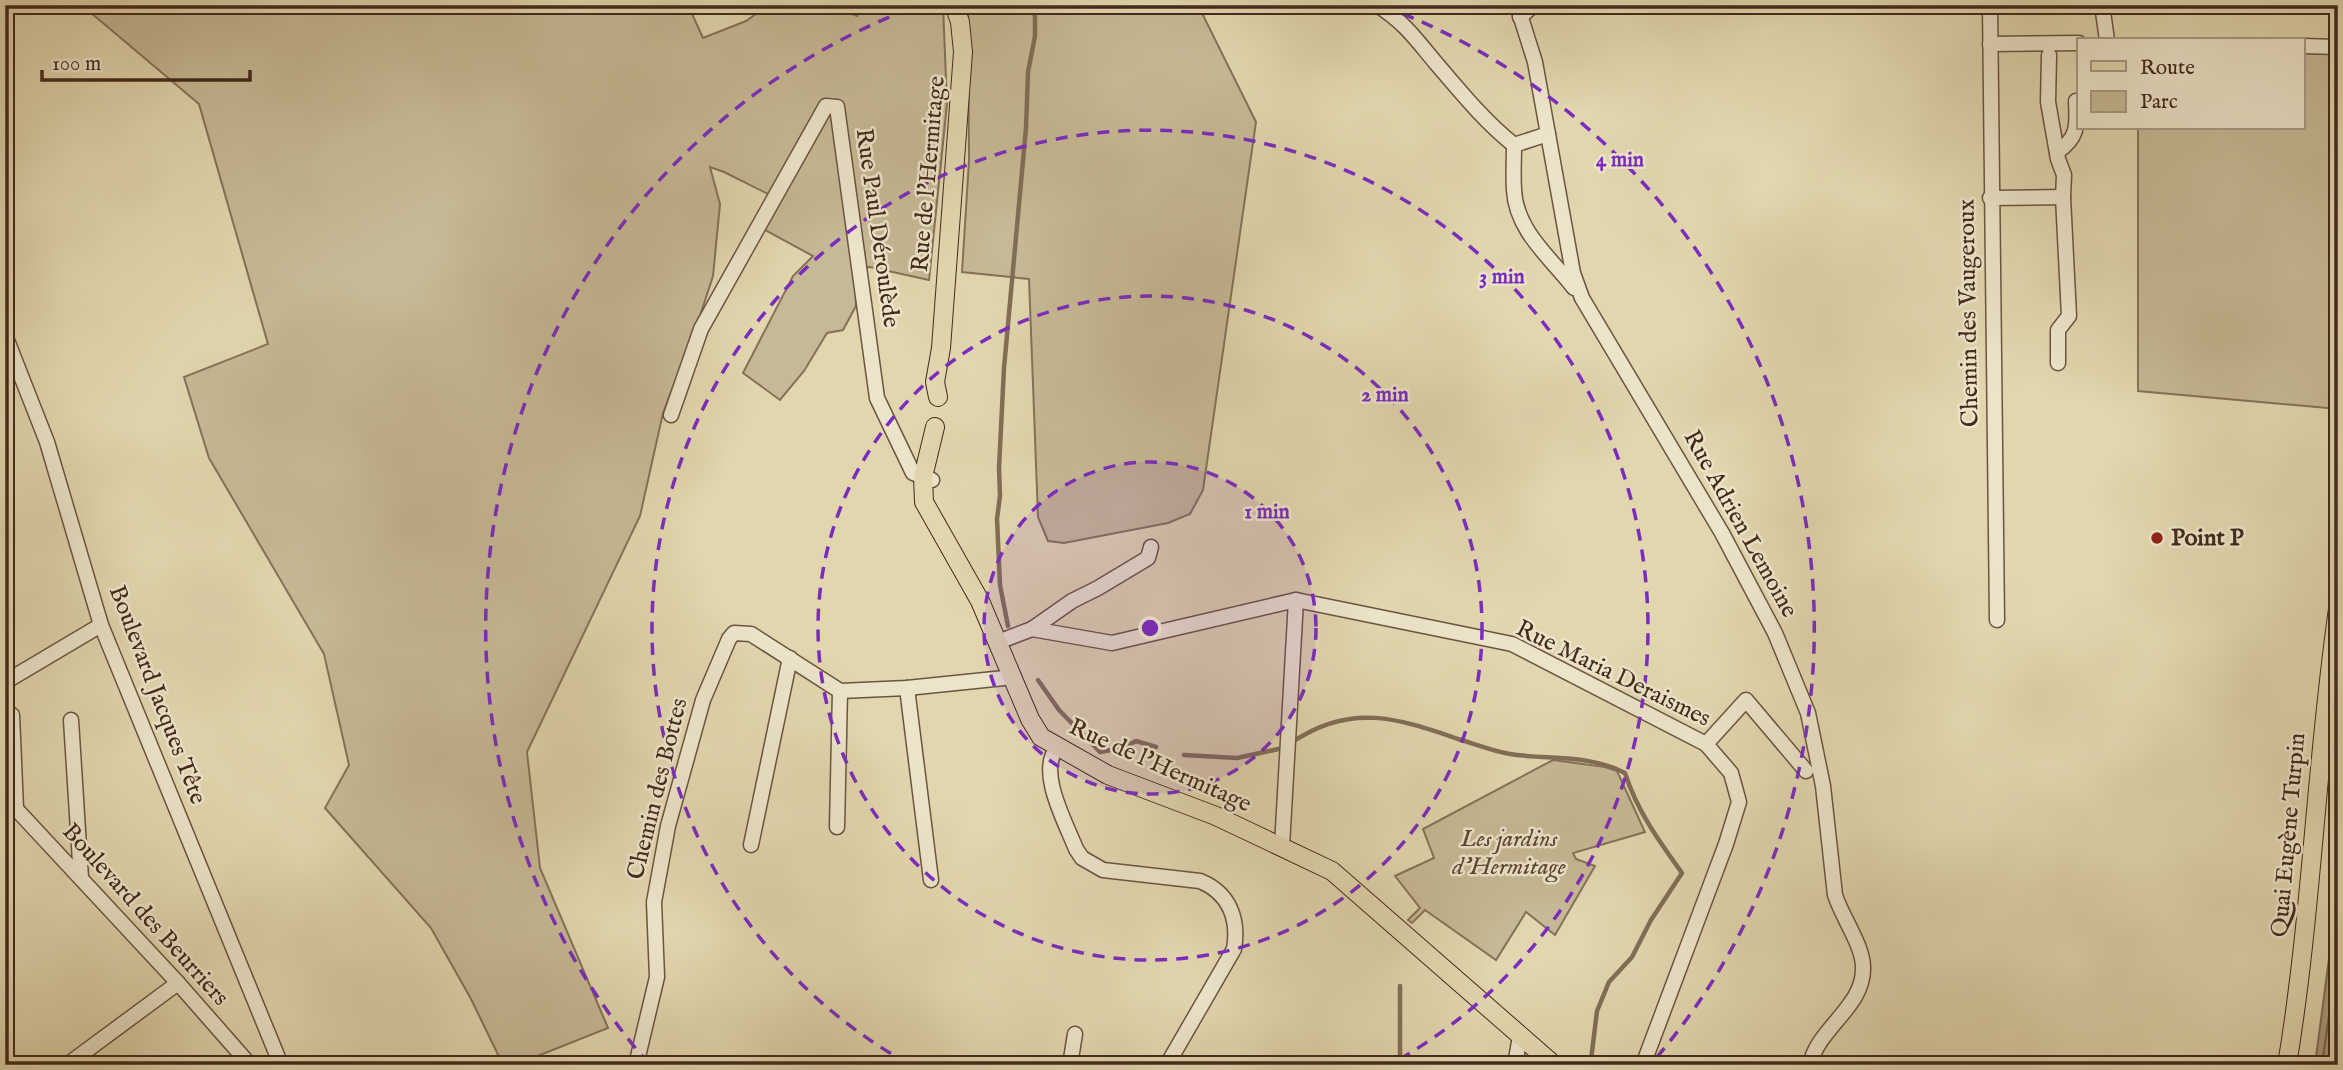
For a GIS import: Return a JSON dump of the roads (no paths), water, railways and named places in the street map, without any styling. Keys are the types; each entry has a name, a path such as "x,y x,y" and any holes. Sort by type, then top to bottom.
{"main road":[{"name":"Rue de l'Hermitage","path":"954,5 960,22 964,52 941,348 942,382 928,479 941,530 989,620 1035,730 1057,748 1108,775 1216,816 1332,871 1554,1065"},
{"name":"Quai Eugène Turpin","path":"2287,1065 2302,958 2329,670 2338,609"}],"street":[{"path":"1377,5 1399,19 1465,97 1514,145"},
{"path":"1518,11 1534,5"},
{"name":"Chemin des Vaugeroux","path":"1990,5 1990,198 1997,620"},
{"path":"2102,5 2107,38"},
{"name":"Rue Adrien Lemoine","path":"1518,11 1535,62 1573,274 1581,298 1722,533 1775,633 1808,712 1823,786 1835,895 1863,965 1855,998 1820,1039 1810,1065"},
{"path":"1990,44 2077,43"},
{"path":"2304,46 2338,47"},
{"path":"2049,55 2048,102 2064,175 2069,316 2058,330 2058,363"},
{"path":"2057,152 2077,129 2077,101"},
{"name":"Rue Paul Déroulède","path":"670,415 701,329 826,106 837,107 877,398 912,471 928,479"},
{"path":"1514,145 1548,134"},
{"path":"1514,145 1514,191 1520,216 1531,236 1581,298"},
{"path":"1990,198 2063,197"},
{"name":"Boulevard Jacques Tête","path":"5,335 47,442 101,625 281,1065"},
{"path":"994,636 1032,629 1072,601 1098,589 1148,558 1151,547"},
{"path":"1288,849 1296,600"},
{"name":"Rue Maria Deraismes","path":"1032,629 1112,643 1296,600 1512,644 1706,744 1731,773 1738,802 1726,844 1643,1065"},
{"path":"5,682 101,625"},
{"name":"Chemin des Bottes","path":"636,1065 657,977 654,902 668,826 703,700 729,639 734,633 751,635 840,691"},
{"path":"751,845 790,658"},
{"path":"837,827 840,691 907,688 1014,677"},
{"path":"907,688 931,880"},
{"path":"1706,744 1746,700 1806,771"},
{"path":"12,715 16,808"},
{"path":"71,720 81,878"},
{"path":"1057,748 1051,755 1050,781 1082,858 1103,870 1200,881 1214,889 1234,915 1237,933 1234,949 1167,1065"},
{"name":"Boulevard des Beurriers","path":"5,797 178,983 250,1065"},
{"path":"67,1065 178,983"},
{"path":"1070,1065 1075,1034"},
{"path":"1515,1065 1520,1036"}],"water":[{"path":"2338,890 2338,1065 2315,1065"}],"waterway":[{"path":"1008,626 1000,585 997,519 1004,368 1026,128 1028,72 1035,36 1032,5"},
{"path":"1038,680 1059,710 1100,752 1122,748 1136,741 1156,747"},
{"path":"1294,741 1335,722 1375,718 1415,725 1503,753 1583,760 1625,773 1642,813 1682,873 1651,920 1632,957 1609,982 1597,1011 1591,1060"},
{"path":"1184,755 1237,758 1283,748"},
{"path":"1400,986 1400,1065"}],"place":[{"name":"Point P","path":"2157,538"}],"park label":[{"name":"Les jardins d'Hermitage","path":"1509,853"}]}
